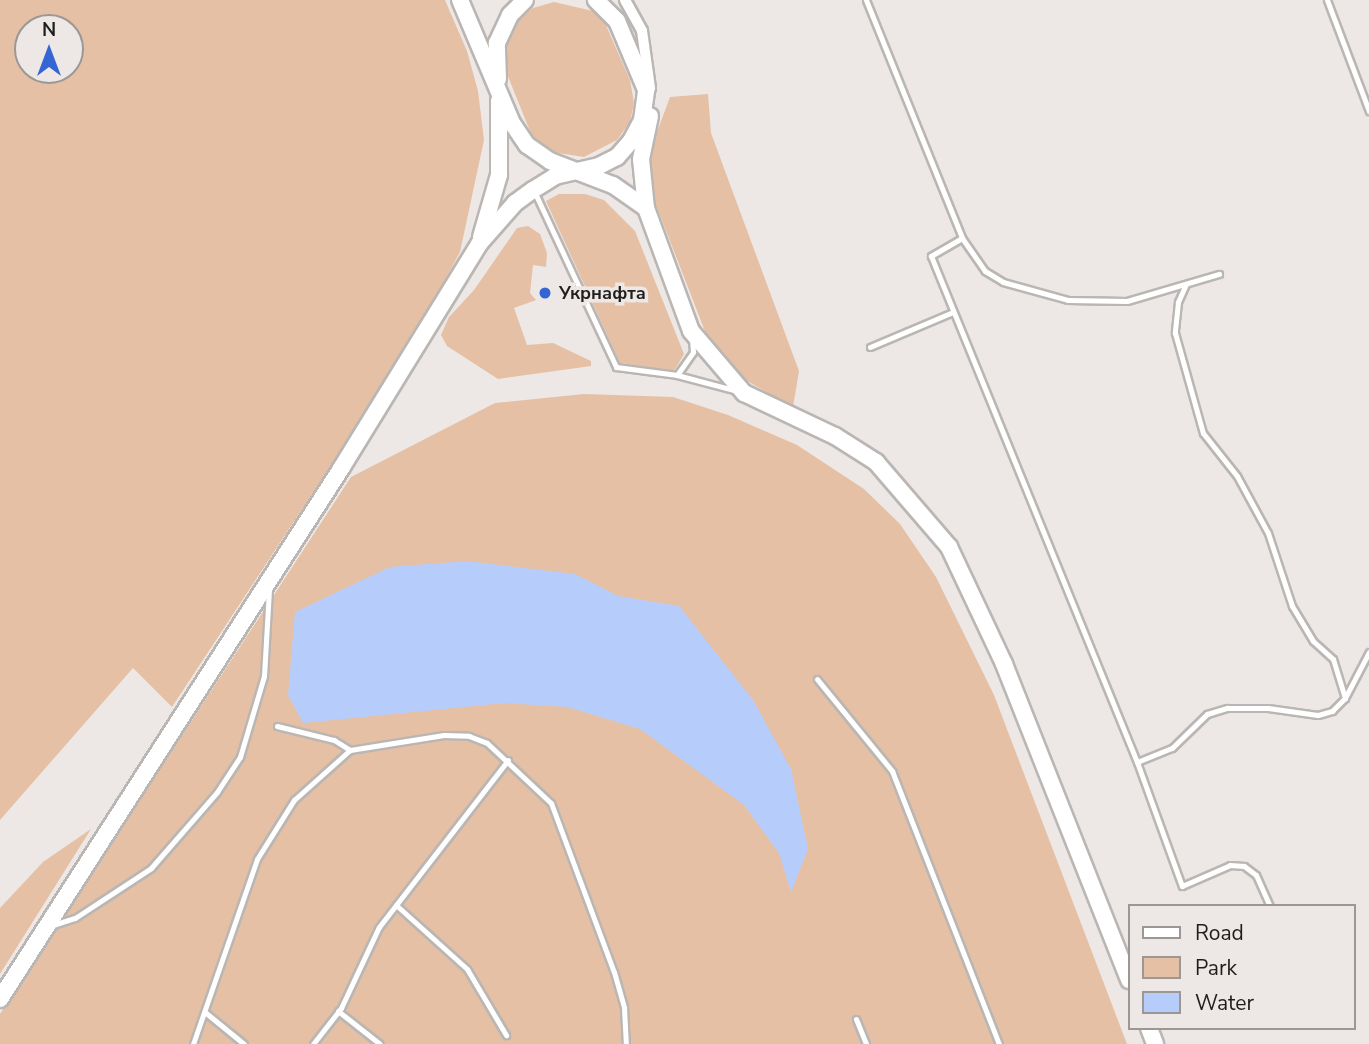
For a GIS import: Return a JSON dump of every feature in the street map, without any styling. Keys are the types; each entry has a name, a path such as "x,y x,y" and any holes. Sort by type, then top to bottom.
{"main road":[{"path":"460,0 499,91 527,145 550,161 580,171 646,208"},
{"path":"479,244 499,175 497,43 510,15 525,0"},
{"path":"596,0 617,21 648,94 641,159 646,208 691,331 744,393 835,436 876,463 949,547 1004,664 1128,977"},
{"path":"0,999 270,579 479,244 515,203 555,176 580,171 617,157 631,141 642,120 648,94"}],"street":[{"path":"625,0 642,31 648,94"}],"lane":[{"path":"866,0 962,239 985,271 1020,290 1043,296 1127,301 1219,274"},
{"path":"1327,0 1369,111"},
{"path":"534,190 616,367 677,375 744,393"},
{"path":"962,239 931,256 1137,762 1182,886 1230,865 1244,866 1256,875 1269,904"},
{"path":"1186,284 1178,302 1175,333 1203,433 1237,476 1268,533 1292,606 1313,641 1333,659 1345,698"},
{"path":"870,347 953,312"},
{"path":"677,375 693,352 691,331"},
{"path":"47,926 75,918 151,868 217,792 240,757 264,676 270,579"},
{"path":"1137,762 1172,748 1207,714 1248,707 1318,715 1345,698 1369,652"},
{"path":"817,679 892,771 999,1044"},
{"path":"278,726 334,740 350,750"},
{"path":"193,1044 206,1013 240,906 271,832 294,800 350,750 421,738 469,736 487,743 508,760 551,803 564,830 614,972 624,1008 626,1044"},
{"path":"313,1044 338,1011 379,927 508,760"},
{"path":"396,905 467,969 506,1035"},
{"path":"338,1011 380,1044"},
{"path":"206,1013 244,1044"},
{"path":"856,1019 866,1044"}],"green space":[{"path":"0,0 445,0 467,51 478,91 484,140 460,252 410,345 172,707 133,668 0,820"},
{"path":"554,2 593,11 605,23 630,80 634,103 630,122 617,140 584,157 552,152 532,136 503,64 502,52 512,26 533,8"},
{"path":"708,94 711,133 799,371 793,407 740,377 708,339 646,179 646,162 670,97"},
{"path":"559,194 585,194 604,200 635,231 684,354 674,371 620,363 546,201"},
{"path":"528,226 540,234 547,253 546,267 533,265 530,293 536,300 514,308 527,345 553,343 591,361 591,366 498,379 447,346 441,335 449,317 474,290 517,228"},
{"path":"584,394 673,397 728,415 797,445 864,489 900,524 936,577 994,695 1127,1044 0,1044 0,1014 351,477 495,403"},
{"path":"91,829 0,974 0,908 43,862"}],"water":[{"path":"467,561 575,574 618,596 679,606 753,700 791,769 808,849 791,892 779,853 744,805 640,729 567,707 504,703 303,723 288,695 295,612 390,567"}],"place":[{"name":"Укрнафта","path":"545,293"}]}
